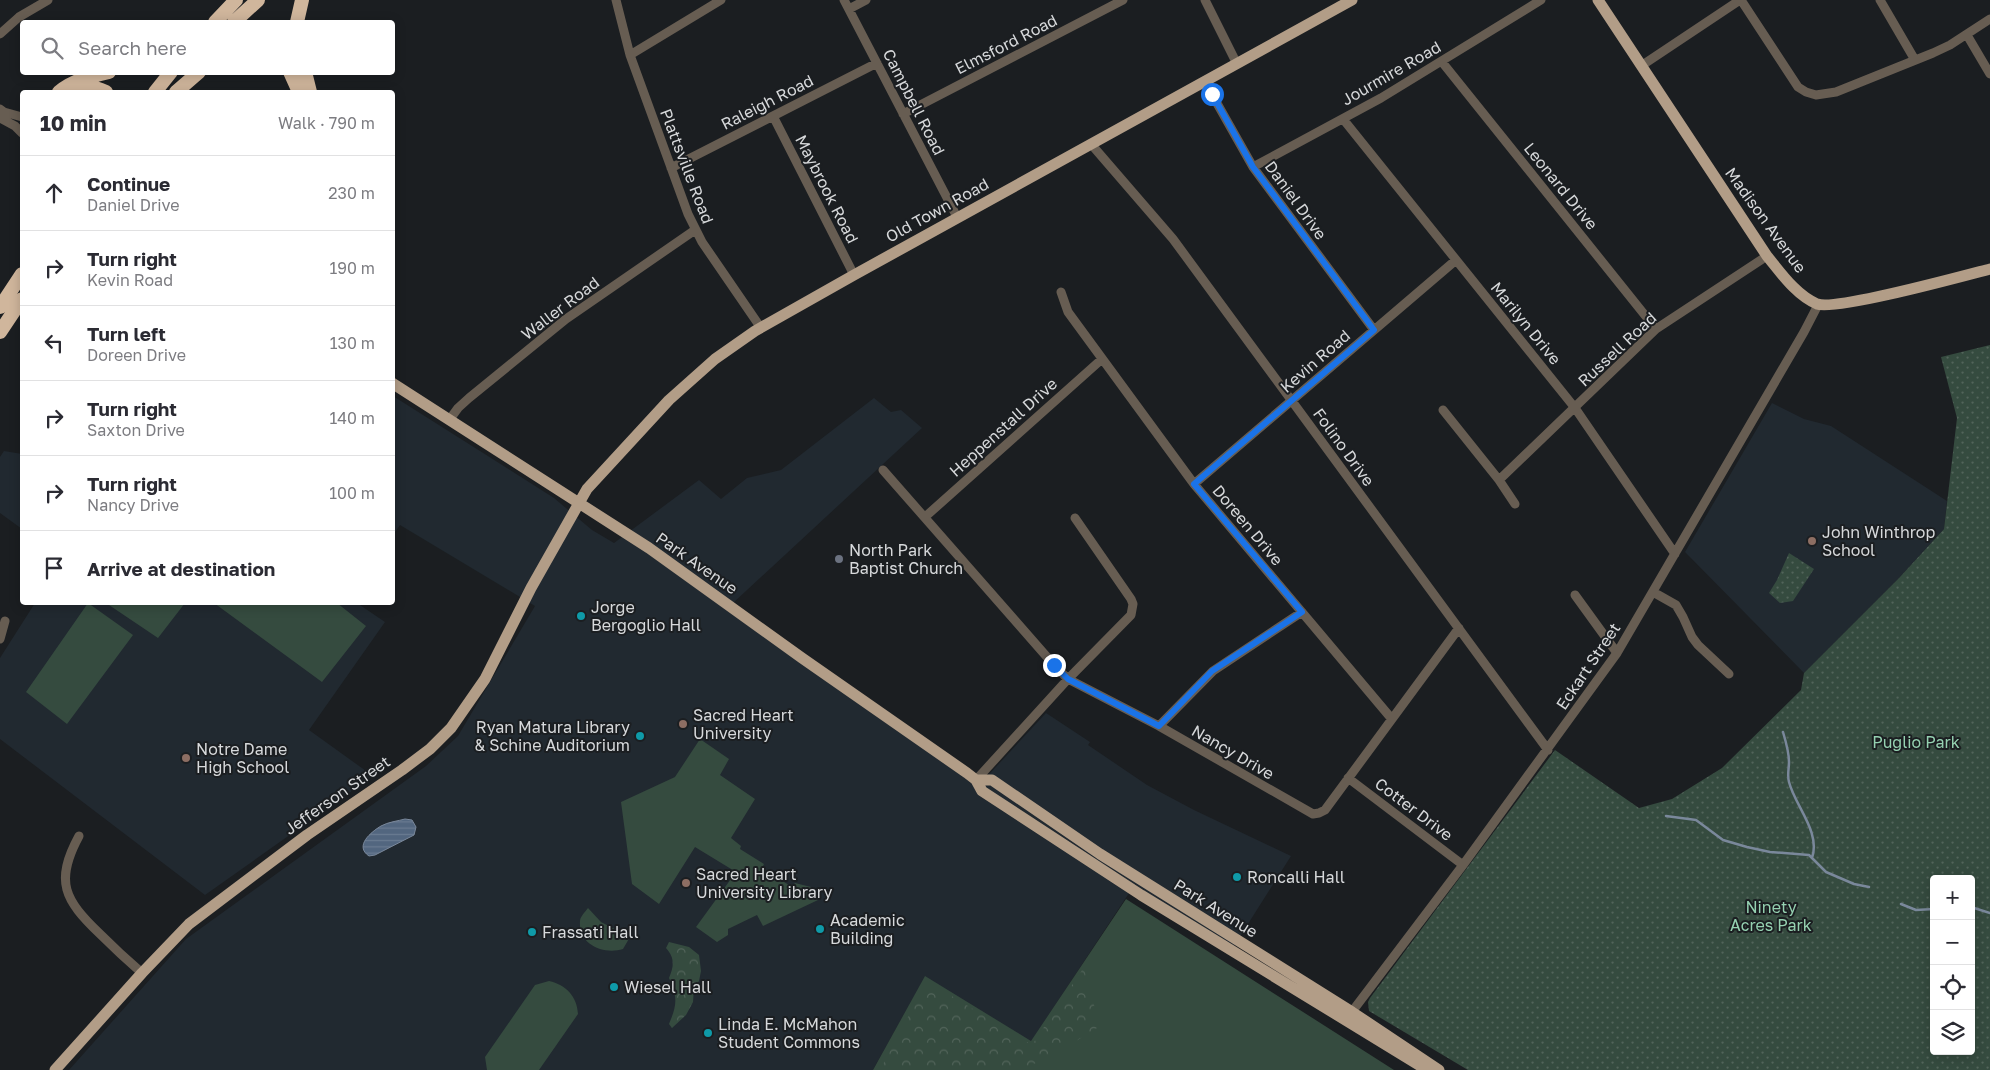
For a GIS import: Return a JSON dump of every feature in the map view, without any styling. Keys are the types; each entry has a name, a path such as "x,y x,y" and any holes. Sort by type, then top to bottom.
{"highway":[{"path":"236,20 258,0"},
{"path":"297,20 302,0"},
{"path":"215,20 234,2"},
{"path":"61,90 83,78 96,75"},
{"path":"157,90 169,75"},
{"path":"173,90 185,75"},
{"path":"178,90 196,75"},
{"path":"291,75 298,90"},
{"path":"306,75 310,90"},
{"path":"77,90 85,87 102,90"},
{"path":"0,307 20,277"},
{"path":"0,332 20,302"}],"main road":[{"name":"Old Town Road","path":"579,502 587,489 688,381 736,344 854,275 1352,0"},
{"name":"Madison Avenue","path":"1598,0 1767,256 1787,280 1818,305"},
{"path":"1818,305 1859,300 1990,269"},
{"name":"Park Avenue","path":"395,385 579,502 698,582 802,658 976,780 982,791 1141,895 1438,1070"},
{"name":"Jefferson Street","path":"55,1070 189,924 209,907 307,835 402,770 430,749 451,728 484,678 579,502"},
{"name":"Park Avenue","path":"976,780 992,780 1048,820 1348,1016 1427,1070"},
{"path":"1141,895 1144,882"}],"street":[{"path":"0,34 19,18 48,0"},
{"name":"Plattsville Road","path":"616,0 630,55 670,168 695,230 761,328"},
{"path":"630,55 721,0"},
{"name":"Campbell Road","path":"844,0 957,218"},
{"path":"849,9 866,0"},
{"name":"Elmsford Road","path":"903,114 1123,0"},
{"path":"1204,0 1237,64"},
{"name":"Jourmire Road","path":"1253,167 1343,119 1442,62 1541,0"},
{"path":"1640,66 1740,0 1793,79 1806,92 1816,95 1836,92 1950,45 1990,19"},
{"path":"1880,0 1915,60"},
{"path":"1967,35 1990,74"},
{"name":"Leonard Drive","path":"1442,62 1656,329"},
{"name":"Raleigh Road","path":"670,168 877,63"},
{"name":"Daniel Drive","path":"1205,82 1253,167 1374,330"},
{"path":"0,109 20,116"},
{"name":"Maybrook Road","path":"773,116 854,275"},
{"path":"0,118 20,131"},
{"name":"Marilyn Drive","path":"1343,119 1575,408 1675,554"},
{"name":"Folino Drive","path":"1091,144 1173,239 1548,750"},
{"name":"Waller Road","path":"450,419 469,398 566,319 695,230"},
{"name":"Russell Road","path":"1499,480 1656,329 1767,256"},
{"name":"Kevin Road","path":"1194,484 1456,260"},
{"name":"Doreen Drive","path":"1062,292 1068,312 1194,484 1391,718"},
{"name":"Eckart Street","path":"1348,1016 1548,750 1617,653 1818,305"},
{"name":"Heppenstall Drive","path":"925,517 1102,359"},
{"path":"1443,410 1499,480 1515,504"},
{"name":"Nancy Drive","path":"882,470 1068,679 1159,726 1313,814 1320,814 1324,810 1459,628"},
{"path":"976,780 1068,679 1131,614 1134,604 1076,518"},
{"path":"1653,592 1676,605 1698,645 1729,674"},
{"path":"1575,595 1617,653"},
{"path":"1159,726 1212,671 1302,612"},
{"path":"0,638 5,621"},
{"name":"Cotter Drive","path":"1348,778 1463,864"},
{"path":"78,836 71,850 65,875 69,900 81,915 142,973"}],"shaded area":[{"name":"Sacred Heart University","path":"395,397 554,498 592,530 614,543 699,480 721,499 747,478 781,470 874,398 891,412 901,410 922,428 733,603 982,782 1046,713 1090,742 1088,745 1147,785 1194,810 1291,856 1234,946 1146,894 1135,884 1031,1042 925,977 873,1070 69,1070 186,939 426,766 458,736 535,606 400,525 395,532"},
{"name":"John Winthrop School","path":"1772,403 1804,419 1831,426 1947,501 1944,529 1899,578 1804,673 1685,552"},
{"path":"4,451 20,454 20,528 0,513 0,457"},
{"name":"Notre Dame High School","path":"34,605 360,605 385,622 309,730 373,776 205,895 0,739 0,658"}],"green space":[{"name":"Ninety Acres Park","path":"1990,345 1990,1070 1468,1070 1369,1011 1368,1002 1370,998 1555,750 1639,808 1672,799 1722,768 1801,690 1804,673 1899,578 1944,529 1957,418 1941,357"},
{"path":"1789,553 1814,569 1793,601 1780,603 1769,593"},
{"path":"87,605 91,605 133,635 67,724 26,692"},
{"path":"109,605 183,605 158,638"},
{"path":"217,605 340,605 366,626 322,682"},
{"path":"700,739 729,759 720,775 755,799 731,838 741,846 740,849 764,864 762,868 792,887 795,883 811,887 818,900 763,926 757,915 728,929 728,935 717,942 696,927 736,872 695,847 659,904 632,884 621,802 675,777"},
{"path":"1126,899 1394,1070 873,1070 925,976 1031,1041"},
{"path":"588,908 601,922 630,937 623,949 608,951 588,942 580,929 580,921"},
{"path":"669,942 689,947 699,955 701,971 699,981 694,987 693,1002 686,1015 672,1028 669,1024 674,1011 675,996 669,978 673,962 666,948"},
{"path":"1084,967 1089,991 1099,1019 1097,1028 1047,1059 1017,1070 880,1070 927,981 1032,1045"},
{"path":"549,981 561,985 570,992 578,1014 539,1070 487,1070 485,1057 535,985"}],"water":[{"path":"405,819 412,820 416,827 414,835 375,855 369,856 365,852 364,844 373,832 384,825"}],"waterway":[{"path":"1783,732 1789,762 1788,780 1810,829 1814,848 1812,858"},
{"path":"1666,816 1696,820 1723,840 1747,847 1770,852 1809,855 1826,872 1854,884 1869,887"},
{"path":"1901,904 1916,910 1930,909"},
{"path":"1975,908 1990,913"}],"place":[{"name":"John Winthrop School","path":"1812,541"},
{"name":"North Park Baptist Church","path":"839,559"},
{"name":"Jorge Bergoglio Hall","path":"581,616"},
{"name":"Sacred Heart University","path":"683,724"},
{"name":"Ryan Matura Library & Schine Auditorium","path":"640,736"},
{"name":"Notre Dame High School","path":"186,758"},
{"name":"Roncalli Hall","path":"1237,877"},
{"name":"Sacred Heart University Library","path":"686,883"},
{"name":"Academic Building","path":"820,929"},
{"name":"Frassati Hall","path":"532,932"},
{"name":"Wiesel Hall","path":"614,987"},
{"name":"Linda E. McMahon Student Commons","path":"708,1033"}],"route":[{"path":"1054,665 1068,679 1159,726 1212,671 1302,612 1194,484 1374,330 1253,167 1212,94"}],"park label":[{"name":"Puglio Park","path":"1916,742"}]}
